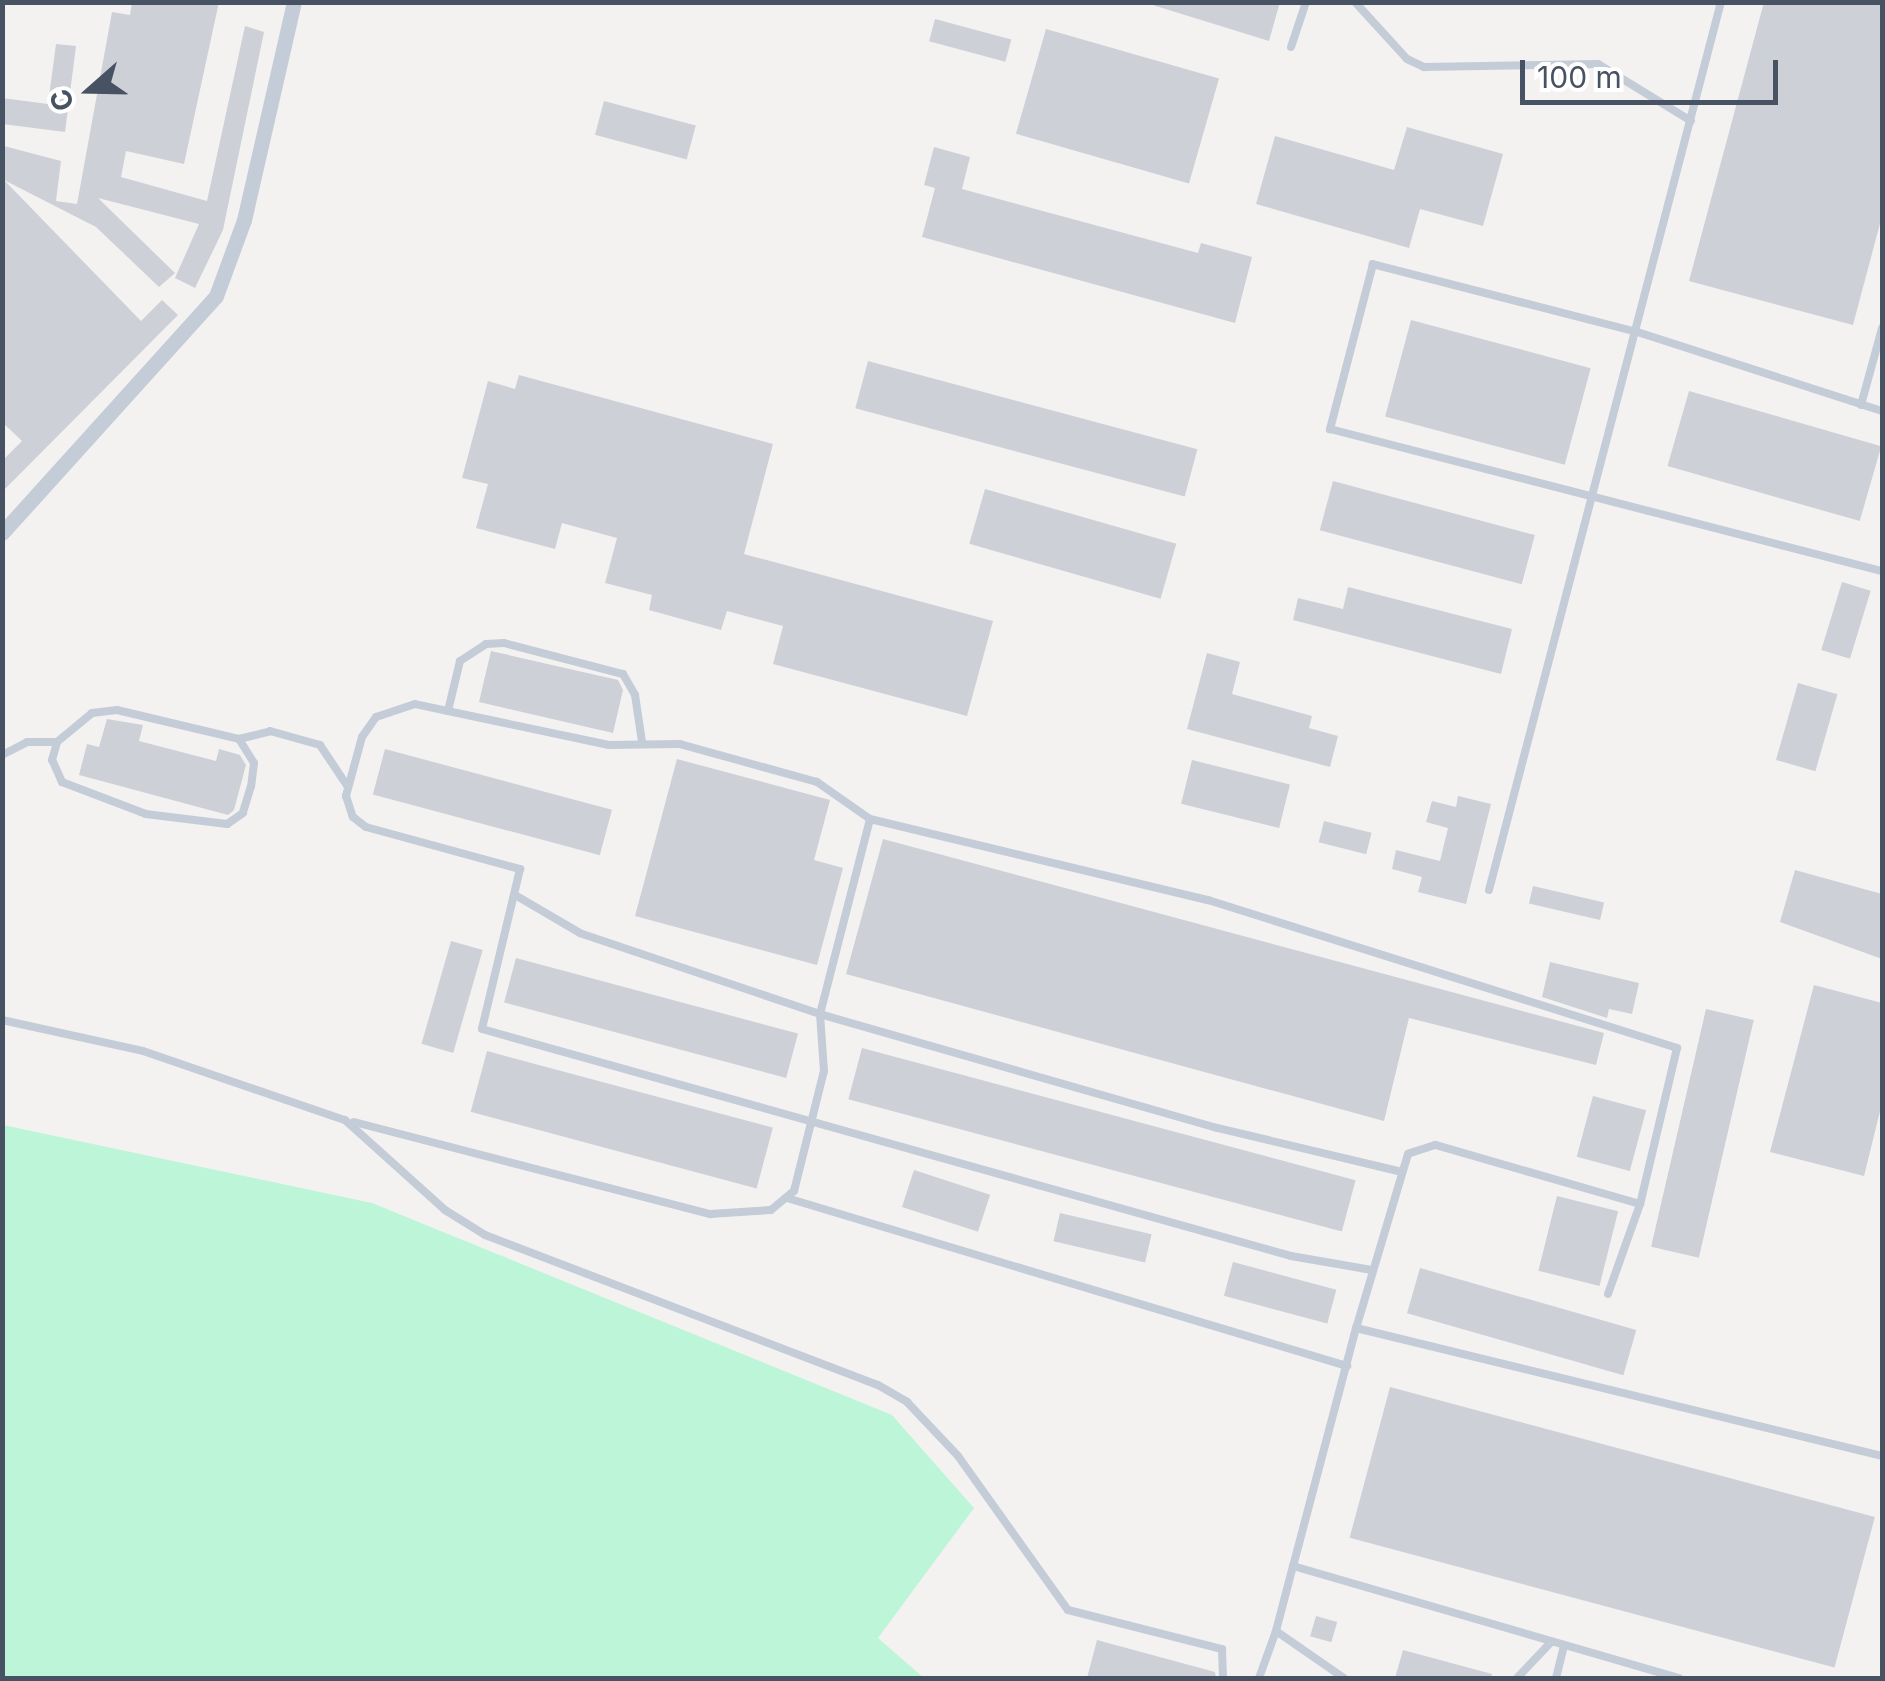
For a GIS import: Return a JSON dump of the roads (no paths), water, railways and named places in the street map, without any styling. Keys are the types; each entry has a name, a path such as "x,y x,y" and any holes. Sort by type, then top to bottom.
{"street":[{"path":"2,533 216,296 239,238 294,2"}],"lane":[{"path":"1291,46 1306,2"},
{"path":"1354,2 1406,59 1424,67 1598,64 1691,121"},
{"path":"1489,890 1595,500 1721,2"},
{"path":"1882,411 1637,332 1373,264 1330,430 1882,571"},
{"path":"1861,405 1882,328"},
{"path":"448,711 460,661 486,644 504,644 623,674 635,695 642,742"},
{"path":"1372,1270 1291,1256 814,1119 482,1029 520,870 366,827 353,817 348,787 362,736 376,718 415,704 610,745 680,744 818,782 870,819 1208,900 1677,1048 1640,1204 1608,1294"},
{"path":"2,755 27,742 57,742 92,713 117,710 239,739 270,731 320,746 348,787"},
{"path":"57,742 56,773 92,798 146,814 227,824 242,812 251,786 254,763 239,739"},
{"path":"787,1198 814,1119 824,1070 820,1014 870,819"},
{"path":"515,895 580,933 820,1014 1217,1128 1398,1171"},
{"path":"2,1020 143,1051 344,1120 710,1214 746,1215 787,1198 1347,1366"},
{"path":"344,1120 444,1210 485,1234 878,1385 907,1402 958,1456 1068,1610 1222,1649 1223,1678"},
{"path":"1259,1678 1276,1631 1398,1171 1408,1154 1436,1145 1640,1204"},
{"path":"1356,1328 1882,1456"},
{"path":"1293,1566 1679,1678"},
{"path":"1276,1631 1344,1678"},
{"path":"1517,1678 1552,1642"},
{"path":"1556,1678 1564,1646"}]}
